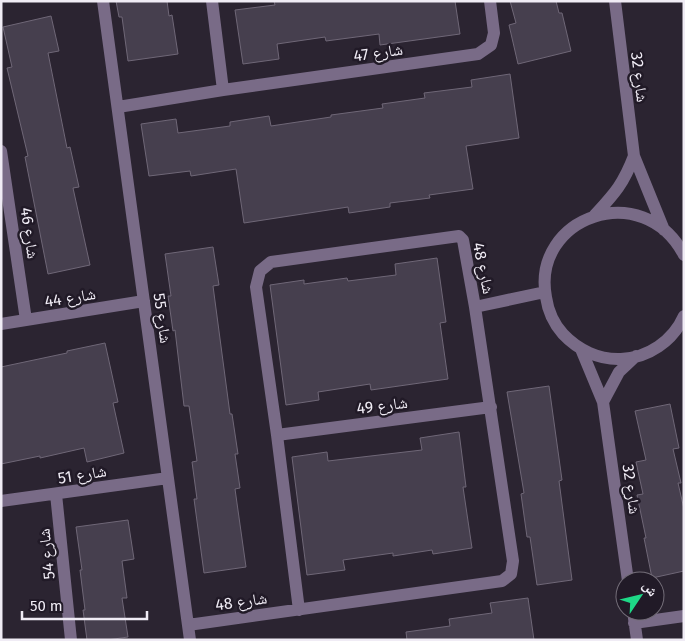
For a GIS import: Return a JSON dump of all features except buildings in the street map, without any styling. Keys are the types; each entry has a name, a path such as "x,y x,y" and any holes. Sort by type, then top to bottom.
{"street":[{"name":"شارع 55","path":"103,1 190,640"},
{"path":"212,1 222,90"},
{"name":"شارع 47","path":"118,107 222,90 478,54 491,45 494,33 490,1"},
{"name":"شارع 32","path":"615,1 634,156 664,230"},
{"name":"شارع 46","path":"1,151 26,320"},
{"name":"شارع 32","path":"594,216 617,191 626,177 634,156"},
{"path":"684,255 664,230 654,222 631,214 612,213 594,216 571,229 553,250 545,277 547,306 556,325 570,341 594,355 622,359 649,352 678,333 684,316"},
{"name":"شارع 48","path":"188,625 299,610 502,581 512,574 513,561 491,407 464,240 459,236 271,262 260,271 256,287 299,610"},
{"path":"475,306 545,292"},
{"name":"شارع 44","path":"1,324 144,301"},
{"name":"شارع 32","path":"581,349 603,402 627,571"},
{"path":"603,402 619,372 636,356"},
{"name":"شارع 49","path":"277,435 491,407"},
{"name":"شارع 51","path":"1,501 168,478"},
{"name":"شارع 54","path":"56,494 71,640"},
{"path":"665,616 684,616"},
{"path":"634,621 636,640"}]}
